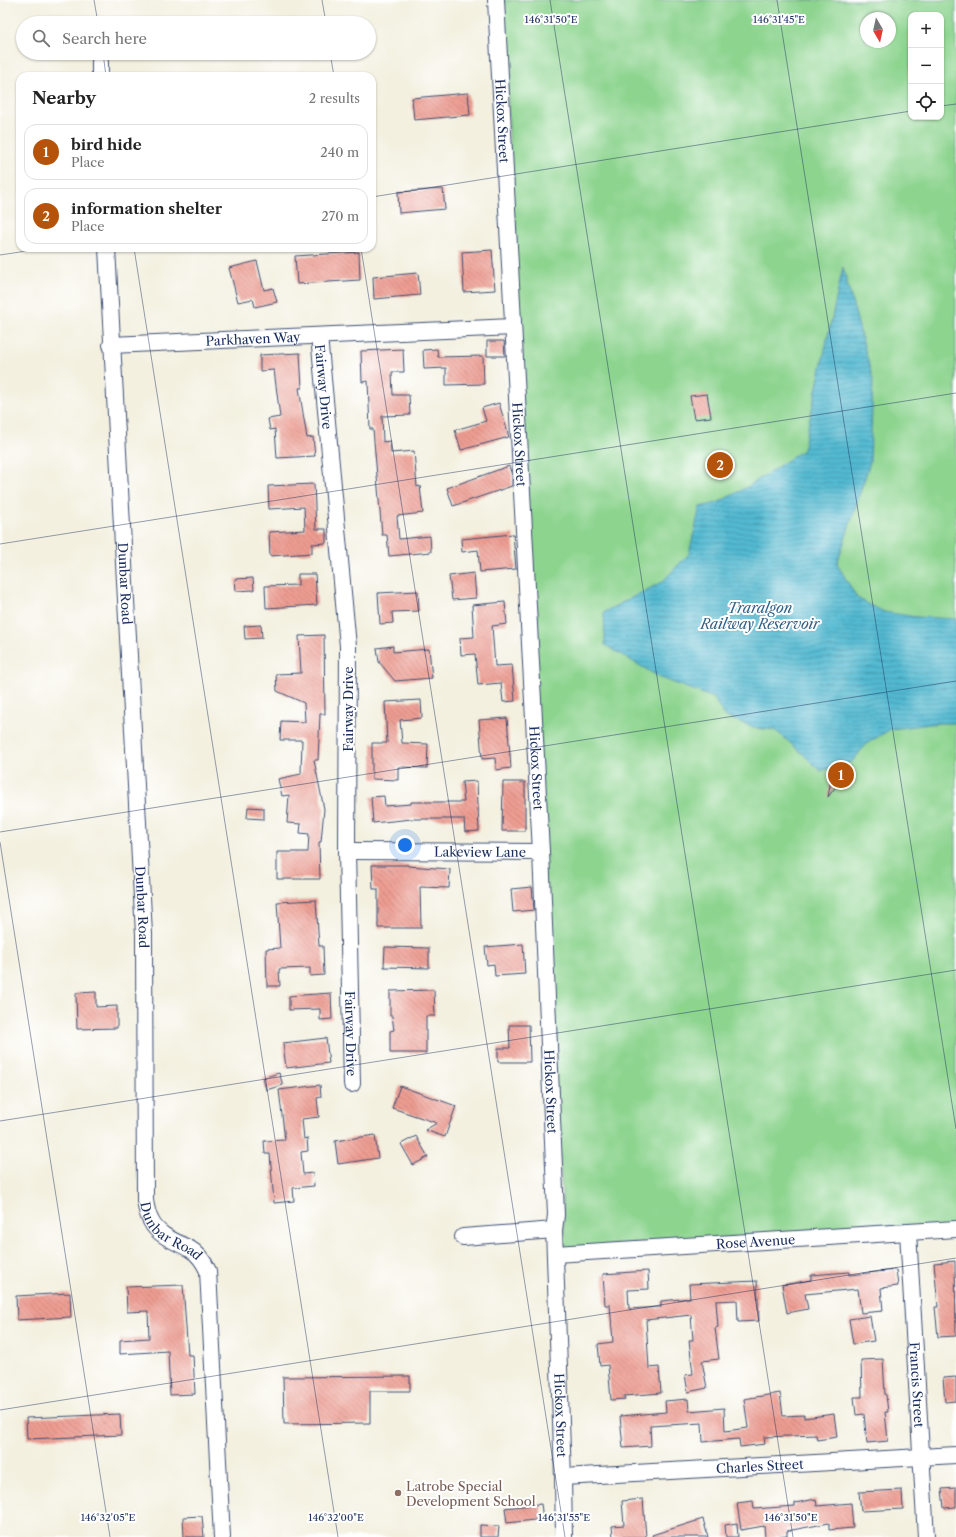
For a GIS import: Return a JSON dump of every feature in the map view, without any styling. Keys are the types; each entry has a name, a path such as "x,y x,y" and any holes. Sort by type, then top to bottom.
{"street":[{"name":"Hickox Street","path":"496,0 541,852 556,1216 554,1230 556,1254 564,1537"},
{"name":"Dunbar Road","path":"107,252 144,934 145,1200 147,1212 151,1222 159,1231 196,1254 203,1261 208,1271 222,1537"},
{"name":"Parkhaven Way","path":"111,345 513,327"},
{"name":"Fairway Drive","path":"320,336 348,646 347,851 352,1084"},
{"name":"Lakeview Lane","path":"347,851 541,852"},
{"name":"Rose Avenue","path":"556,1254 956,1229"},
{"path":"463,1237 554,1230"},
{"name":"Francis Street","path":"908,1232 926,1537"},
{"name":"Charles Street","path":"563,1477 956,1455"}],"green space":[{"path":"504,0 956,0 956,1227 565,1248 524,532"}],"water":[{"name":"Traralgon Railway Reservoir","path":"843,267 873,380 870,462 837,564 857,598 884,612 916,617 956,619 956,723 939,723 891,729 866,744 852,762 820,771 775,730 756,728 724,716 714,698 661,678 605,645 604,612 662,582 689,554 700,507 717,503 749,486 803,450"}],"building":[{"path":"468,93 470,115 414,120 412,98"},
{"path":"443,189 445,209 399,213 398,192"},
{"path":"492,250 495,290 464,292 462,252"},
{"path":"359,252 360,280 297,284 295,256"},
{"path":"257,261 264,290 273,288 277,302 255,307 253,299 238,302 229,268"},
{"path":"418,273 420,295 374,299 373,277"},
{"path":"487,341 504,341 505,356 487,356"},
{"path":"403,349 404,372 392,372 393,395 409,395 410,415 382,416 383,442 390,441 391,453 414,451 417,487 420,486 423,513 397,516 399,539 430,536 431,552 389,556 387,535 382,535 373,429 370,429 368,381 362,382 361,351"},
{"path":"437,349 438,357 483,356 484,384 446,385 446,368 424,369 423,350"},
{"path":"300,353 302,388 299,388 307,438 313,437 315,456 277,458 275,429 270,430 268,419 280,417 274,370 260,371 260,355"},
{"path":"707,394 711,417 694,419 690,396"},
{"path":"499,403 509,437 461,450 455,430 486,421 482,408"},
{"path":"725,453 730,470 714,475 709,460"},
{"path":"509,466 512,475 512,486 453,506 447,488"},
{"path":"314,484 316,529 326,529 326,543 312,544 312,553 270,556 269,532 305,530 304,507 269,509 268,486"},
{"path":"513,534 516,569 480,572 478,550 462,552 461,539"},
{"path":"474,573 476,598 452,600 449,576"},
{"path":"298,574 315,574 317,605 266,608 265,586 298,585"},
{"path":"253,578 254,590 236,591 235,579"},
{"path":"418,591 419,611 392,612 393,623 380,624 378,593"},
{"path":"505,602 507,624 492,626 495,666 512,665 515,701 503,702 501,683 478,685 475,654 461,655 460,638 474,637 472,605"},
{"path":"261,625 262,638 245,639 244,626"},
{"path":"324,635 325,714 320,714 318,760 314,760 324,809 321,842 319,842 320,879 277,879 277,852 308,852 309,834 300,833 301,824 287,823 289,795 282,796 278,779 301,774 302,740 280,740 281,721 305,722 304,703 277,691 276,674 301,673 299,636"},
{"path":"393,646 393,652 429,649 432,678 395,681 379,662 377,648"},
{"path":"421,700 422,718 400,720 402,743 428,744 427,768 398,767 398,780 372,779 372,743 387,743 385,702"},
{"path":"507,718 511,768 496,770 495,758 482,759 479,720"},
{"path":"851,766 828,797 832,773"},
{"path":"477,781 479,831 465,832 464,819 412,819 373,823 371,797 384,796 385,806 411,804 411,802 464,802 462,782"},
{"path":"503,782 525,782 525,831 502,831"},
{"path":"248,807 264,808 264,819 247,818"},
{"path":"372,865 408,865 450,869 449,888 420,887 421,928 378,928 378,889 373,889"},
{"path":"532,887 534,910 513,912 511,889"},
{"path":"316,900 319,946 323,946 324,975 310,976 310,968 279,969 280,986 267,986 266,949 280,948 277,902"},
{"path":"523,944 525,974 495,976 494,964 487,965 485,947"},
{"path":"385,947 429,948 429,968 384,967"},
{"path":"434,990 435,1016 426,1016 426,1053 390,1053 390,1031 394,1030 392,1016 390,1016 390,991"},
{"path":"96,992 96,1007 117,1006 117,1028 77,1029 76,993"},
{"path":"331,993 332,1019 320,1020 320,1009 289,1010 289,996"},
{"path":"509,1025 529,1025 530,1062 498,1062 498,1048 510,1048"},
{"path":"326,1038 329,1063 286,1068 283,1043"},
{"path":"279,1073 283,1085 266,1090 263,1078"},
{"path":"320,1085 321,1097 317,1098 319,1117 302,1119 304,1139 307,1138 308,1151 301,1152 303,1174 313,1173 314,1186 293,1188 294,1201 274,1203 270,1154 265,1154 264,1141 285,1140 279,1090"},
{"path":"400,1086 456,1106 445,1137 425,1130 437,1123 392,1108"},
{"path":"375,1135 378,1158 338,1164 335,1141"},
{"path":"416,1136 428,1157 413,1165 401,1144"},
{"path":"955,1261 956,1336 938,1337 935,1307 938,1307 934,1263"},
{"path":"896,1270 898,1286 881,1288 883,1311 861,1313 858,1289 805,1294 808,1309 787,1313 782,1285 811,1280 811,1275 849,1272 849,1275"},
{"path":"648,1271 649,1289 628,1290 629,1309 661,1307 661,1301 690,1298 689,1284 757,1281 759,1321 738,1322 737,1300 716,1301 718,1327 715,1328 719,1359 702,1361 707,1388 688,1392 685,1375 693,1374 689,1340 693,1340 691,1315 646,1320 649,1368 659,1367 661,1393 624,1396 625,1399 611,1400 608,1365 600,1366 598,1344 613,1342 610,1305 605,1305 603,1274"},
{"path":"183,1285 188,1355 193,1355 195,1394 170,1395 168,1351 120,1354 120,1340 149,1338 148,1311 127,1312 126,1287"},
{"path":"70,1293 71,1317 17,1320 16,1296"},
{"path":"870,1316 874,1341 853,1344 849,1319"},
{"path":"883,1359 885,1395 888,1412 885,1412 888,1441 867,1443 864,1414 856,1415 854,1397 862,1397 861,1360"},
{"path":"410,1376 410,1391 370,1391 370,1423 284,1424 283,1377"},
{"path":"956,1377 956,1401 945,1402 943,1378"},
{"path":"780,1393 783,1416 804,1415 804,1418 834,1414 837,1437 817,1440 816,1435 764,1437 765,1444 740,1447 739,1439 703,1442 702,1423 650,1426 651,1446 623,1448 620,1416 666,1412 665,1401 688,1399 689,1411 724,1408 725,1431 748,1428 744,1399"},
{"path":"120,1414 121,1435 27,1439 26,1418"},
{"path":"956,1488 956,1507 944,1508 942,1489"},
{"path":"902,1490 903,1509 861,1511 859,1492"},
{"path":"643,1499 646,1537 613,1537 612,1526 624,1525 622,1501"},
{"path":"816,1499 817,1506 851,1503 853,1528 829,1530 829,1523 787,1531 787,1536 770,1537 765,1537 764,1526 741,1530 737,1503 753,1501 754,1509 795,1506 795,1503"},
{"path":"541,1504 543,1519 507,1523 505,1508"},
{"path":"202,1516 204,1537 184,1537 183,1517"},
{"path":"703,1519 708,1537 653,1537 652,1535"},
{"path":"737,1523 738,1537 726,1537 725,1525"},
{"path":"480,1525 499,1526 498,1537 480,1537"}],"place":[{"name":"information shelter","path":"720,465"},
{"name":"bird hide","path":"841,775"},
{"name":"Latrobe Special Development School","path":"398,1493"}]}
